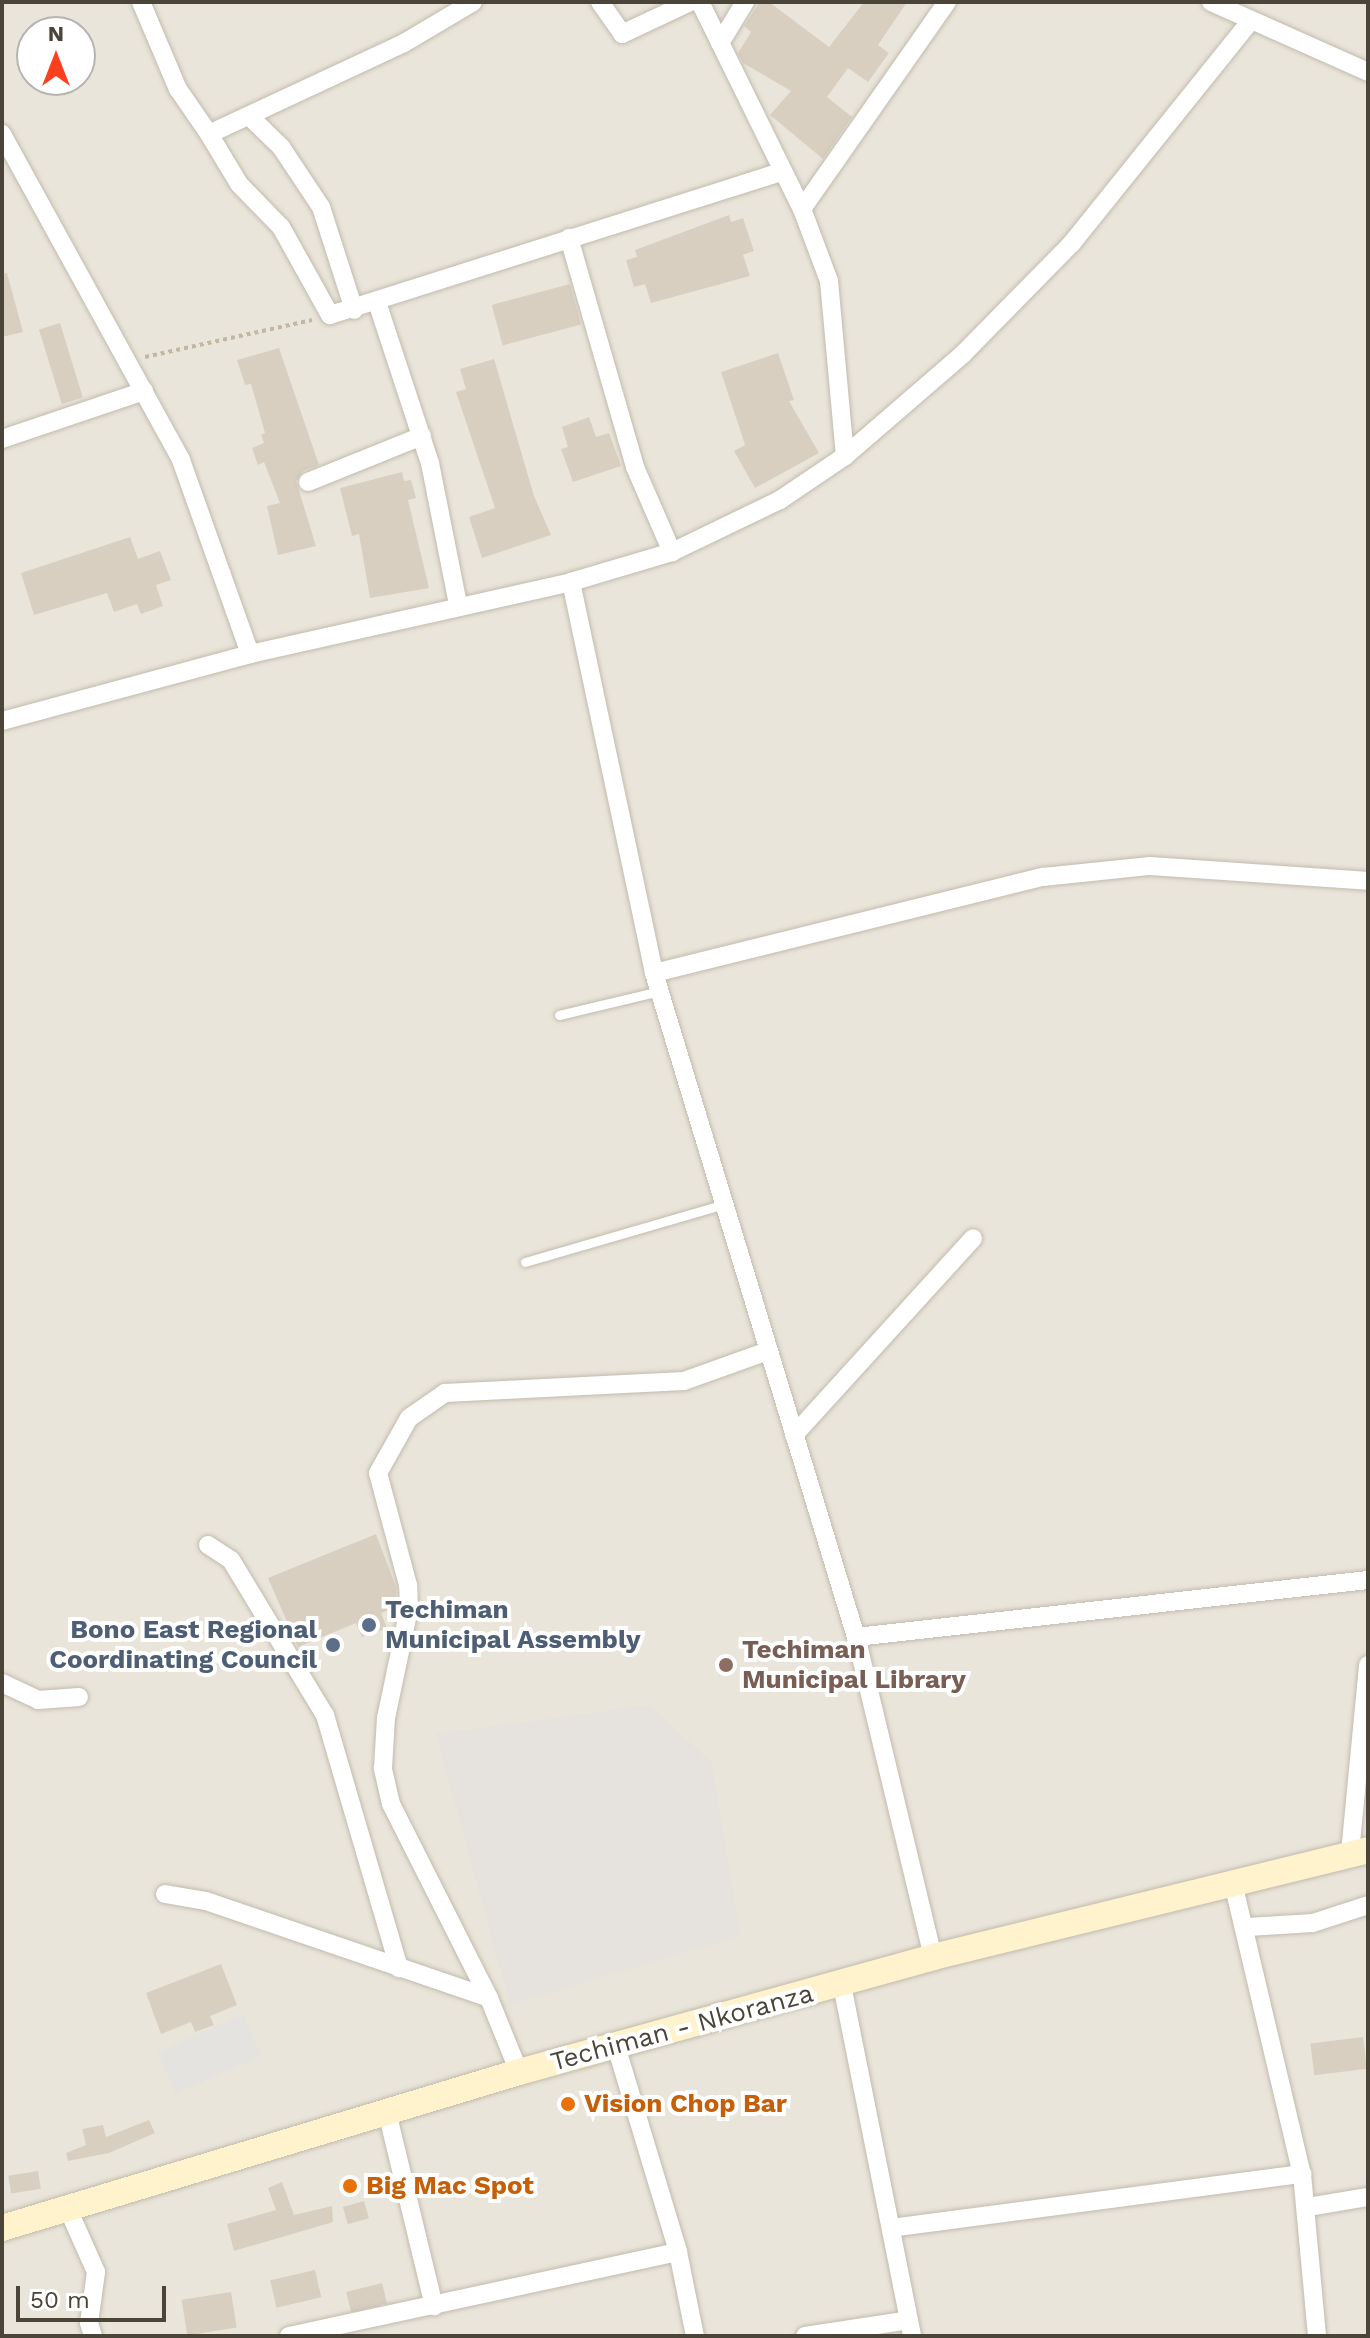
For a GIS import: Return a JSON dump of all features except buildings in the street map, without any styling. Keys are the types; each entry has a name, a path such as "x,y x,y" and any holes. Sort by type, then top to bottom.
{"main road":[{"name":"Techiman - Nkoranza","path":"2,2228 519,2072 842,1985 933,1957 1359,1851"}],"street":[{"path":"141,2 178,89 239,184 281,227 330,315 354,310 783,171"},
{"path":"209,134 404,43 473,2"},
{"path":"600,2 622,34 690,2"},
{"path":"700,2 802,209 829,281 845,456"},
{"path":"720,43 745,2"},
{"path":"802,209 947,2"},
{"path":"1211,2 1368,72"},
{"path":"2,721 250,654 571,582 672,552 780,500 845,456 963,354 1072,243 1250,22"},
{"path":"249,116 281,147 321,207 354,310"},
{"path":"2,134 181,460 250,654"},
{"path":"569,238 635,467 672,552"},
{"path":"377,302 422,436 458,605"},
{"path":"2,439 144,391"},
{"path":"308,482 422,436"},
{"path":"571,582 657,982 856,1637 933,1957"},
{"path":"657,982 1043,877 1150,866 1368,881"},
{"path":"794,1435 973,1238"},
{"path":"519,2072 489,1998 391,1804 383,1768 386,1718 409,1609 408,1585 378,1473 409,1418 445,1393 684,1381 768,1351"},
{"path":"208,1545 231,1560 325,1715 399,1968"},
{"path":"856,1637 1368,1580"},
{"path":"1359,1851 1368,1665"},
{"path":"2,1683 38,1700 79,1697"},
{"path":"1233,1883 1248,1927 1302,2174 1308,2207 1317,2336"},
{"path":"165,1894 206,1901 489,1998"},
{"path":"1248,1927 1313,1923 1368,1905"},
{"path":"805,2336 910,2328 842,1985"},
{"path":"616,2046 678,2252 695,2336"},
{"path":"387,2112 434,2306"},
{"path":"891,2228 1302,2174"},
{"path":"1308,2207 1368,2197"},
{"path":"68,2209 96,2272 89,2323 93,2336"},
{"path":"289,2336 678,2252"}],"lane":[{"path":"559,1015 657,982"},
{"path":"525,1262 724,1204"}],"path":[{"path":"126,360 259,335 330,315"}],"shaded area":[{"path":"2,2 1368,2 1368,2336 2,2336"},
{"path":"650,1705 712,1763 740,1936 510,2005 436,1734"},
{"path":"243,2014 262,2056 176,2094 157,2052"}],"place":[{"name":"Techiman Municipal Assembly","path":"369,1625"},
{"name":"Bono East Regional Coordinating Council","path":"333,1645"},
{"name":"Techiman Municipal Library","path":"726,1665"},
{"name":"Vision Chop Bar","path":"568,2104"},
{"name":"Big Mac Spot","path":"350,2186"}]}
